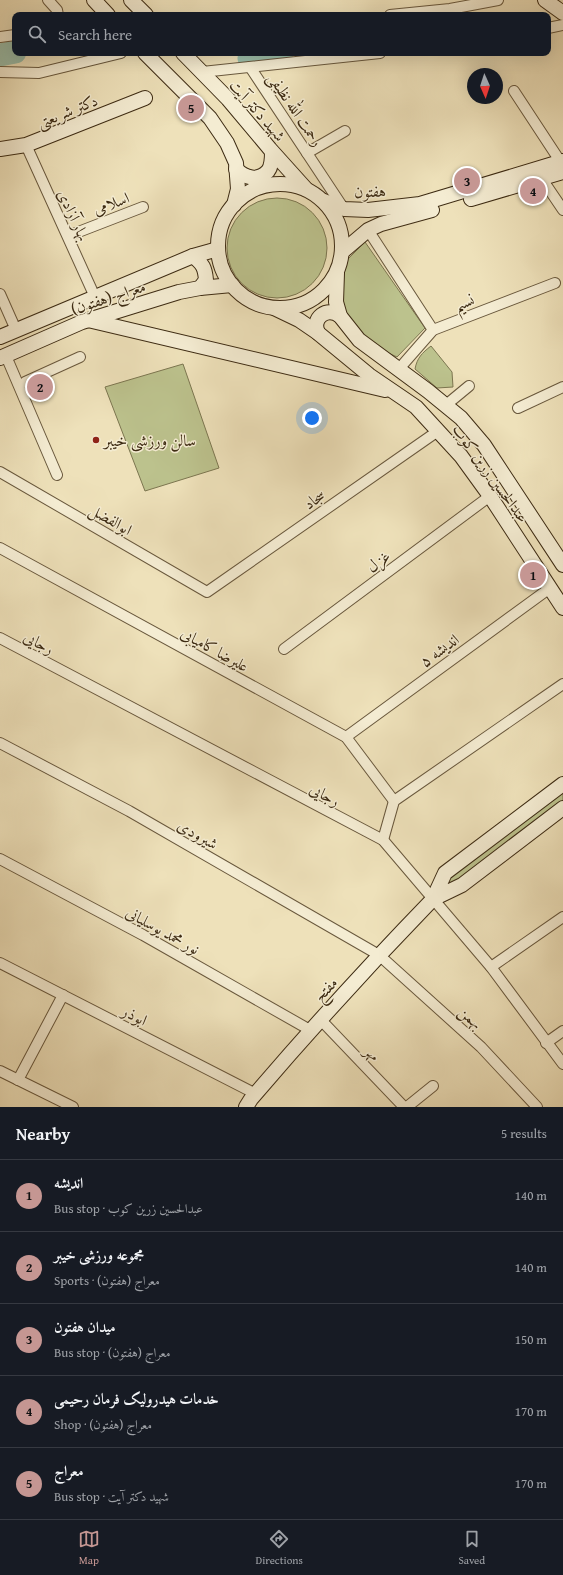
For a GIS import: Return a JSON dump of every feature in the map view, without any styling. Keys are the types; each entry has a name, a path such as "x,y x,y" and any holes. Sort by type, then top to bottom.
{"main road":[{"path":"94,0 105,12"},
{"path":"131,0 143,12"},
{"path":"544,0 563,12"},
{"path":"148,56 210,118 227,142 236,163 238,189 234,205"},
{"name":"شهید دکتر آیت","path":"186,56 228,99 272,152 306,189"},
{"name":"دکتر شریعتی","path":"0,150 26,145 145,98"},
{"path":"236,169 248,178 261,176 268,171 271,164 272,152"},
{"path":"342,252 368,230 381,224 539,174 562,165"},
{"name":"هفتون","path":"322,200 344,209 368,210 420,204 539,174"},
{"path":"287,184 306,189 322,200 334,215 341,233 342,252 338,271 327,287 312,300 294,307 274,308 258,304 244,296 232,285 220,262 218,249 220,233 225,218 234,205 249,192 267,186 287,184"},
{"name":"معراج (هفتون)","path":"0,337 193,256 218,249"},
{"path":"193,256 200,262 205,270 206,280 200,288"},
{"name":"عبدالحسین زرین کوب","path":"338,271 336,302 340,316 359,340 446,405 461,418 484,445 563,565"},
{"name":"معراج (هفتون)","path":"3,357 88,320 179,292 200,288 232,285"},
{"name":"عبدالحسین زرین کوب","path":"274,308 299,320 318,333 369,375 416,407 461,456 490,496 563,608"},
{"path":"318,333 316,325 323,313 332,312 340,316"},
{"path":"88,320 396,393"},
{"name":"مفتح","path":"247,1107 256,1094 310,1030 433,899 445,872 563,784"},
{"name":"مفتح","path":"433,899 462,885 563,808"}],"street":[{"path":"48,0 57,12"},
{"path":"420,12 450,9 498,0"},
{"path":"551,27 563,25"},
{"path":"0,37 12,35"},
{"path":"0,72 39,72 108,56"},
{"path":"250,67 352,56"},
{"name":"رحمت الله نظیفی","path":"202,72 250,67 344,209"},
{"path":"514,91 562,165"},
{"path":"307,153 345,131"},
{"name":"بهار آزادی","path":"26,145 95,297"},
{"path":"539,174 563,210"},
{"name":"اسلامی","path":"68,236 143,207"},
{"path":"368,230 433,330"},
{"name":"نسیم","path":"398,370 433,330 555,283"},
{"path":"0,294 16,330"},
{"path":"3,357 57,475"},
{"path":"25,382 80,357"},
{"path":"446,405 469,386"},
{"path":"518,408 563,387"},
{"name":"سجاد","path":"207,592 438,431"},
{"name":"ابوالفضل","path":"0,472 207,592"},
{"name":"غزل","path":"284,649 490,496"},
{"name":"علیرضا کامیابی","path":"0,548 346,737 394,801"},
{"name":"اندیشه ۵","path":"346,737 550,588"},
{"name":"رجایی","path":"0,638 383,840 491,967 563,1064"},
{"path":"383,840 394,801 563,684"},
{"name":"شیرودی","path":"0,742 129,811 379,955"},
{"name":"نور محمد یوسلیانی","path":"0,859 143,935 310,1030"},
{"path":"491,967 563,917"},
{"name":"بهمن","path":"379,955 481,1047 537,1107"},
{"name":"ابوذر","path":"0,963 256,1094"},
{"path":"18,1080 63,995"},
{"name":"مهر","path":"320,1019 404,1107"},
{"path":"546,1043 563,1031"},
{"path":"0,1071 72,1107"},
{"path":"407,1107 434,1086"}],"green space":[{"path":"277,198 296,202 312,213 323,229 327,248 323,267 312,283 296,294 277,298 258,294 242,283 231,267 227,248 231,229 242,213 258,202"},
{"path":"365,242 425,328 397,357 361,340 341,314 344,263"},
{"path":"431,346 452,372 453,387 437,388 415,369 420,356"},
{"path":"183,364 219,468 145,491 105,387"},
{"path":"563,789 563,803 443,891 448,876"}],"waterway":[{"path":"0,55 12,53"},
{"path":"249,58 262,56"}],"place":[{"name":"معراج","path":"191,108"},
{"name":"میدان هفتون","path":"467,181"},
{"name":"خدمات هیدرولیک فرمان رحیمی","path":"533,191"},
{"name":"مجموعه ورزشی خیبر","path":"40,387"},
{"name":"سالن ورزشی خیبر","path":"96,440"},
{"name":"اندیشه","path":"533,575"}]}
